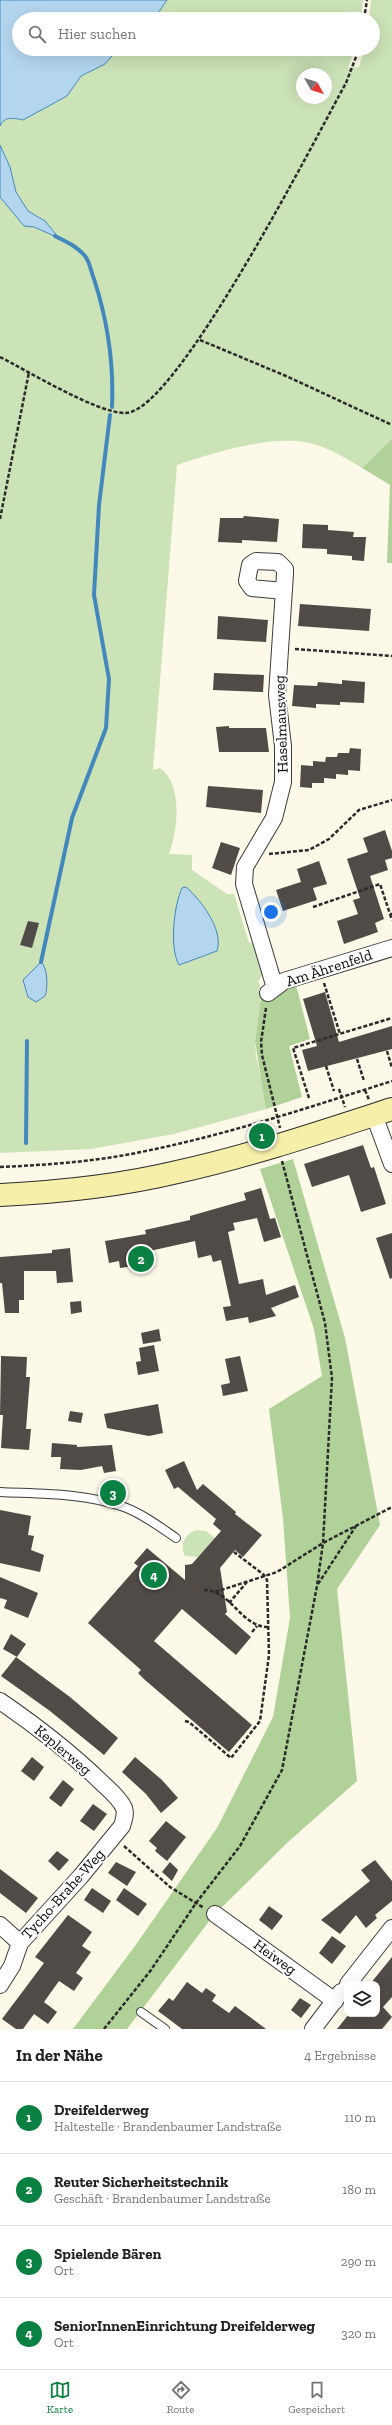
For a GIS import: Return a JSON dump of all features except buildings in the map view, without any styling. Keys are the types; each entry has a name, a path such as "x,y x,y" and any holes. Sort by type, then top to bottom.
{"main road":[{"path":"0,1194 84,1189 177,1173 263,1149 383,1112"}],"street":[{"name":"Haselmausweg","path":"271,990 244,884 245,867 274,818 283,782 283,746 277,695 284,591"},
{"name":"Am Ährenfeld","path":"271,990 284,981 392,948"},
{"path":"383,1112 392,1164"},
{"name":"Keplerweg","path":"0,1701 38,1728 83,1765 122,1804"},
{"name":"Tycho-Brahe-Weg","path":"0,1985 12,1966 20,1943 81,1876 114,1836 125,1817 122,1804"},
{"name":"Heiweg","path":"215,1914 335,2001"},
{"path":"0,1925 20,1943"},
{"path":"349,1981 392,1928"},
{"path":"313,2029 344,1988"}],"lane":[{"path":"0,1492 72,1495 99,1499 125,1507 144,1516 176,1538"},
{"path":"141,2012 164,2029"}],"path":[{"path":"365,12 367,0"},
{"path":"0,357 87,402 126,413 135,411 151,400 200,340 229,293 346,83 356,56"},
{"path":"200,340 286,376 392,425"},
{"path":"0,519 29,372"},
{"path":"280,648 392,656"},
{"path":"252,853 276,854 309,850 329,840 359,810 392,800"},
{"path":"313,907 380,884 392,920"},
{"path":"327,988 331,1007 340,1034"},
{"path":"271,990 261,1042 276,1117 281,1131"},
{"path":"309,1098 293,1048 392,1018"},
{"path":"387,1051 392,1068"},
{"path":"357,1059 364,1081"},
{"path":"326,1066 334,1091"},
{"path":"0,1167 98,1160 135,1154 276,1117 392,1081"},
{"path":"339,1089 342,1097"},
{"path":"104,2029 151,1970 196,1903 240,1846 282,1770 317,1586 323,1543 332,1378 325,1323 282,1159"},
{"path":"204,1590 216,1592 277,1572 323,1543 392,1507"},
{"path":"317,1586 356,1526"},
{"path":"234,1552 265,1575"},
{"path":"184,1721 189,1722 228,1757 232,1757 260,1721 269,1655 265,1575"},
{"path":"229,1603 248,1581"},
{"path":"216,1592 257,1626 268,1627"},
{"path":"252,1632 257,1626"},
{"path":"114,1836 170,1887 215,1914"}],"green space":[{"path":"167,0 363,0 362,12 159,12"},
{"path":"371,0 392,0 392,439 362,468 334,452 319,446 304,442 290,441 257,443 223,451 177,465 153,770 160,768 167,775 175,796 175,833 169,854 192,855 192,870 227,894 234,894 249,943 255,942 264,972 258,981 262,991 255,1041 256,1056 266,1098 266,1109 174,1134 91,1149 0,1153 0,197 24,226 34,227 59,237 45,221 28,211 16,191 10,167 0,145 0,126 3,121 67,96 81,76 105,64 112,56 352,56 348,68 359,67 362,56 380,56 380,12 370,12","holes":["186,887 194,895 215,927 175,959 174,925"]},
{"path":"392,439 392,563 387,563 390,485 362,468"},
{"path":"296,985 310,1039 289,1046 302,1097 266,1109 255,1041 262,991"},
{"path":"293,1159 345,1338 380,1525 337,1589 357,1781 288,1842 213,1916 127,2029 73,2029 135,1946 217,1828 273,1717 290,1618 283,1518 269,1409 322,1376 314,1329 260,1169"},
{"path":"118,1484 121,1500 108,1497 107,1489"},
{"path":"196,1530 206,1531 215,1538 198,1557 185,1556 183,1552 184,1540 189,1534"}],"water":[{"path":"0,0 167,0 159,12 12,12 12,56 112,56 105,64 81,76 67,96 23,120 13,118 7,119 0,126"},
{"path":"0,145 10,167 16,192 28,211 45,221 59,238 34,227 24,226 0,197"},
{"path":"186,887 210,916 217,934 218,943 217,951 179,965 174,948 174,926 179,895 182,888"},
{"path":"41,962 46,973 47,988 45,996 36,1002 28,997 23,980"}],"waterway":[{"path":"55,236 71,244 87,258 99,295 109,342 112,374 112,407"},
{"path":"41,962 72,818 106,728 109,679 94,595 99,505 110,415"},
{"path":"26,1143 27,1041"}],"place":[{"name":"Dreifelderweg","path":"262,1136"},
{"name":"Reuter Sicherheitstechnik","path":"141,1259"},
{"name":"Spielende Bären","path":"113,1493"},
{"name":"SeniorInnenEinrichtung Dreifelderweg","path":"154,1575"}]}
